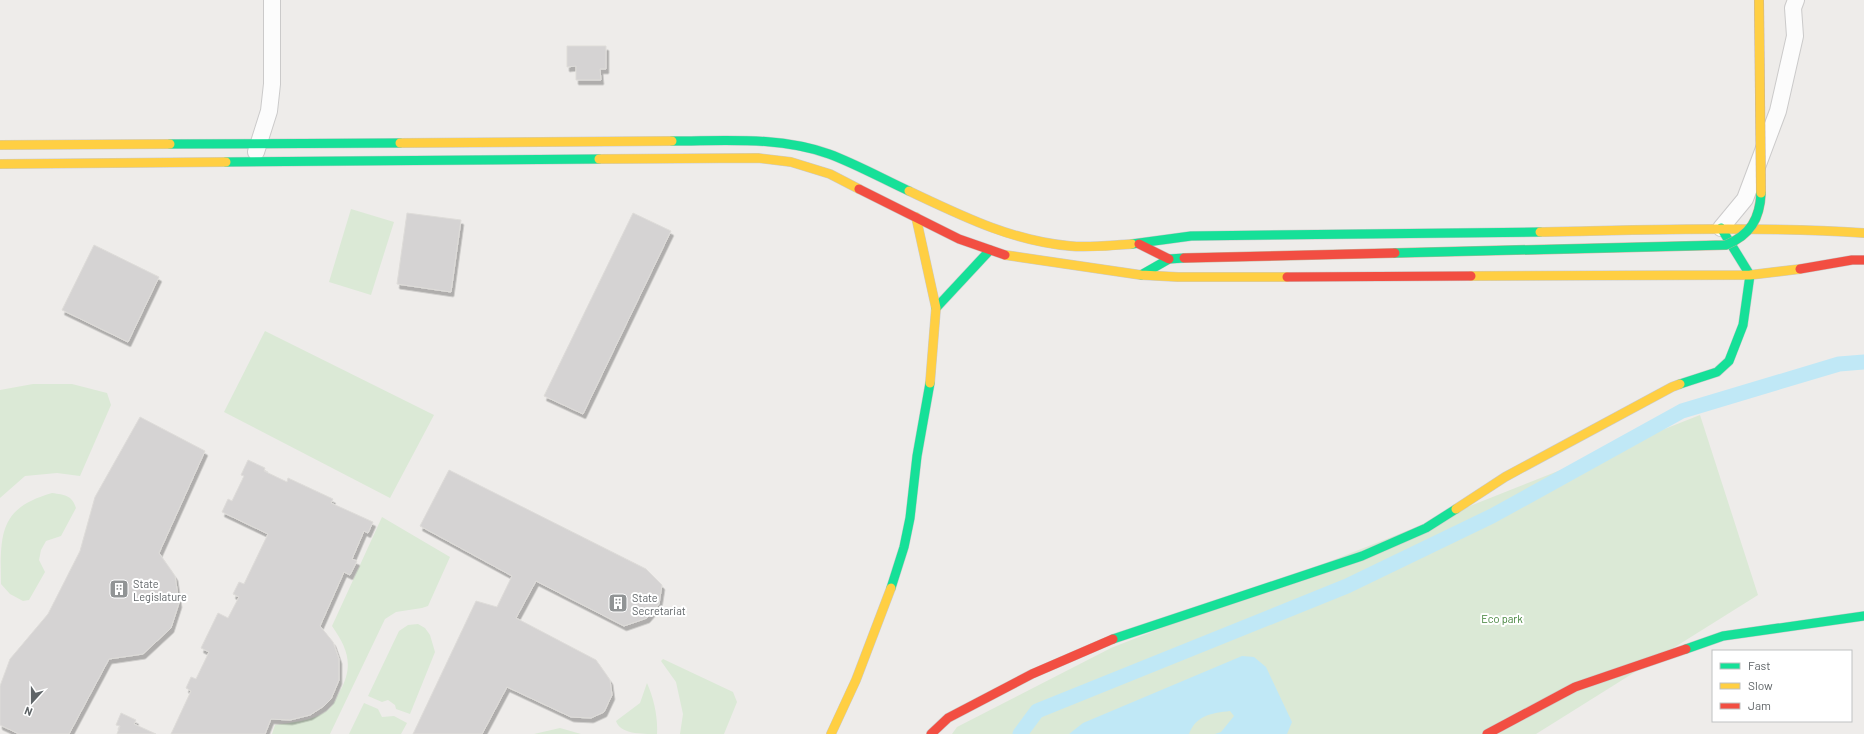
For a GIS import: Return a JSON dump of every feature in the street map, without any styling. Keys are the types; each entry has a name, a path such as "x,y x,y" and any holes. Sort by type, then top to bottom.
{"main road":[{"path":"1141,275 1169,259 1184,258 1726,245 1737,241 1745,236 1756,221 1759,204 1761,99 1759,0"},
{"path":"0,145 758,142 792,145 829,154 960,215 1013,236 1071,246 1139,244 1191,236 1442,234 1721,228 1799,229 1864,233"},
{"path":"0,164 758,158 791,162 830,174 959,239 1010,257 1141,275 1178,277 1750,275 1797,270 1852,260 1864,260"},
{"path":"831,734 856,680 887,602 904,547 910,518 916,462 929,397 936,308 916,217"},
{"path":"931,734 948,718 1032,674 1104,642 1362,556 1393,544 1426,528 1505,477 1631,408 1672,387 1717,372 1729,361 1743,326 1750,275 1721,228"},
{"path":"1139,244 1169,259"},
{"path":"936,308 990,250"},
{"path":"1487,734 1575,686 1724,636 1864,616"}],"street":[{"path":"253,162 269,111 272,84 272,0"},
{"path":"1721,228 1745,199 1778,112 1795,36 1793,8 1796,0"}],"green space":[{"path":"351,209 394,222 371,295 329,282"},
{"path":"265,331 434,415 390,498 224,412"},
{"path":"33,384 72,384 107,393 111,405 80,476 57,473 25,476 0,498 0,390"},
{"name":"Eco park","path":"1700,415 1758,595 1536,734 952,734 957,727 1111,648"},
{"path":"52,493 67,496 72,500 76,508 61,536 46,541 41,550 39,560 45,572 29,600 23,601 10,594 1,584 1,550 3,536 13,515 22,506 35,499"},
{"path":"382,517 450,557 428,606 396,612 385,619 330,734 272,734 275,725 312,718 326,712 335,701 347,674 348,666 342,642 332,626"},
{"path":"418,624 425,628 430,635 435,652 410,714 396,709 395,705 388,700 382,702 368,696 399,631 408,625"},
{"path":"663,659 733,692 737,702 724,734 680,734 683,714 676,682 661,661"},
{"path":"647,683 655,708 657,734 638,733 622,729 616,721 640,703"},
{"path":"364,703 378,709 382,717 394,716 407,723 401,734 349,734"},
{"path":"560,728 581,734 534,734"}],"water":[{"path":"1242,656 1254,657 1266,667 1292,722 1287,734 1215,734 1221,732 1234,716 1230,711 1205,716 1196,723 1189,734 1069,734 1083,723"}],"building":[{"path":"567,46 606,46 606,69 600,69 601,80 576,80 576,66 567,67"},
{"path":"407,213 461,220 451,292 397,284"},
{"path":"633,213 671,231 583,414 544,396"},
{"path":"94,245 159,277 128,342 62,310"},
{"name":"State Legislature","path":"140,417 205,451 159,553 175,576 179,603 171,628 143,654 109,659 69,734 19,734 0,725 0,686 10,659 48,614 80,551 95,497"},
{"path":"248,460 265,468 264,471 287,482 288,478 333,499 331,503 373,522 368,533 364,531 352,559 357,561 350,575 344,572 320,626 333,642 339,659 339,680 331,699 324,706 310,715 290,720 271,719 265,734 171,734 191,691 186,688 191,677 196,679 209,652 201,648 218,613 228,618 239,597 233,594 239,582 244,584 268,534 222,512 228,499 232,501 244,476 241,475"},
{"name":"State Secretariat","path":"449,470 646,569 662,585 659,604 647,618 624,626 536,581 516,618 596,660 610,680 612,695 604,712 591,718 571,717 507,687 482,734 413,734 476,601 497,607 512,576 420,526"},
{"path":"121,713 136,720 134,724 156,734 117,734 120,726 116,725"}],"waterway":[{"path":"1020,734 1037,711 1347,586 1492,516 1682,411 1839,364 1864,362"}],"traffic: fast":[{"path":"672,141 731,140 771,142 810,148 849,162 909,191"},
{"path":"170,144 400,143"},
{"path":"226,162 599,159"},
{"path":"1395,253 1726,245 1741,236 1752,225 1758,211 1761,193"},
{"path":"1680,384 1717,372 1729,361 1743,325 1750,275 1721,228"},
{"path":"1132,244 1191,236 1540,232"},
{"path":"936,308 990,250"},
{"path":"1141,275 1169,259 1184,258"},
{"path":"891,588 904,547 910,518 917,456 930,383"},
{"path":"1113,639 1362,556 1426,528 1456,509"},
{"path":"1686,649 1723,636 1864,616"}],"traffic: slow":[{"path":"1759,0 1761,193"},
{"path":"400,143 672,141"},
{"path":"0,145 170,144"},
{"path":"599,159 758,158 791,162 830,174 859,189"},
{"path":"0,164 226,162"},
{"path":"909,191 968,218 1028,239 1078,247 1132,244"},
{"path":"916,217 936,308 930,383"},
{"path":"1540,232 1742,229 1864,233"},
{"path":"1005,255 1141,275 1178,277 1287,277"},
{"path":"1471,276 1750,275 1800,269"},
{"path":"1456,509 1505,477 1680,384"},
{"path":"831,734 856,680 891,588"}],"traffic: jam":[{"path":"859,189 959,239 1005,255"},
{"path":"1139,244 1169,259"},
{"path":"1184,258 1395,253"},
{"path":"1800,269 1852,260 1864,260"},
{"path":"1287,277 1471,276"},
{"path":"931,734 948,718 1032,674 1113,639"},
{"path":"1487,734 1575,687 1686,649"}],"place":[{"name":"State Legislature","path":"119,589"},
{"name":"State Secretariat","path":"618,603"}]}
